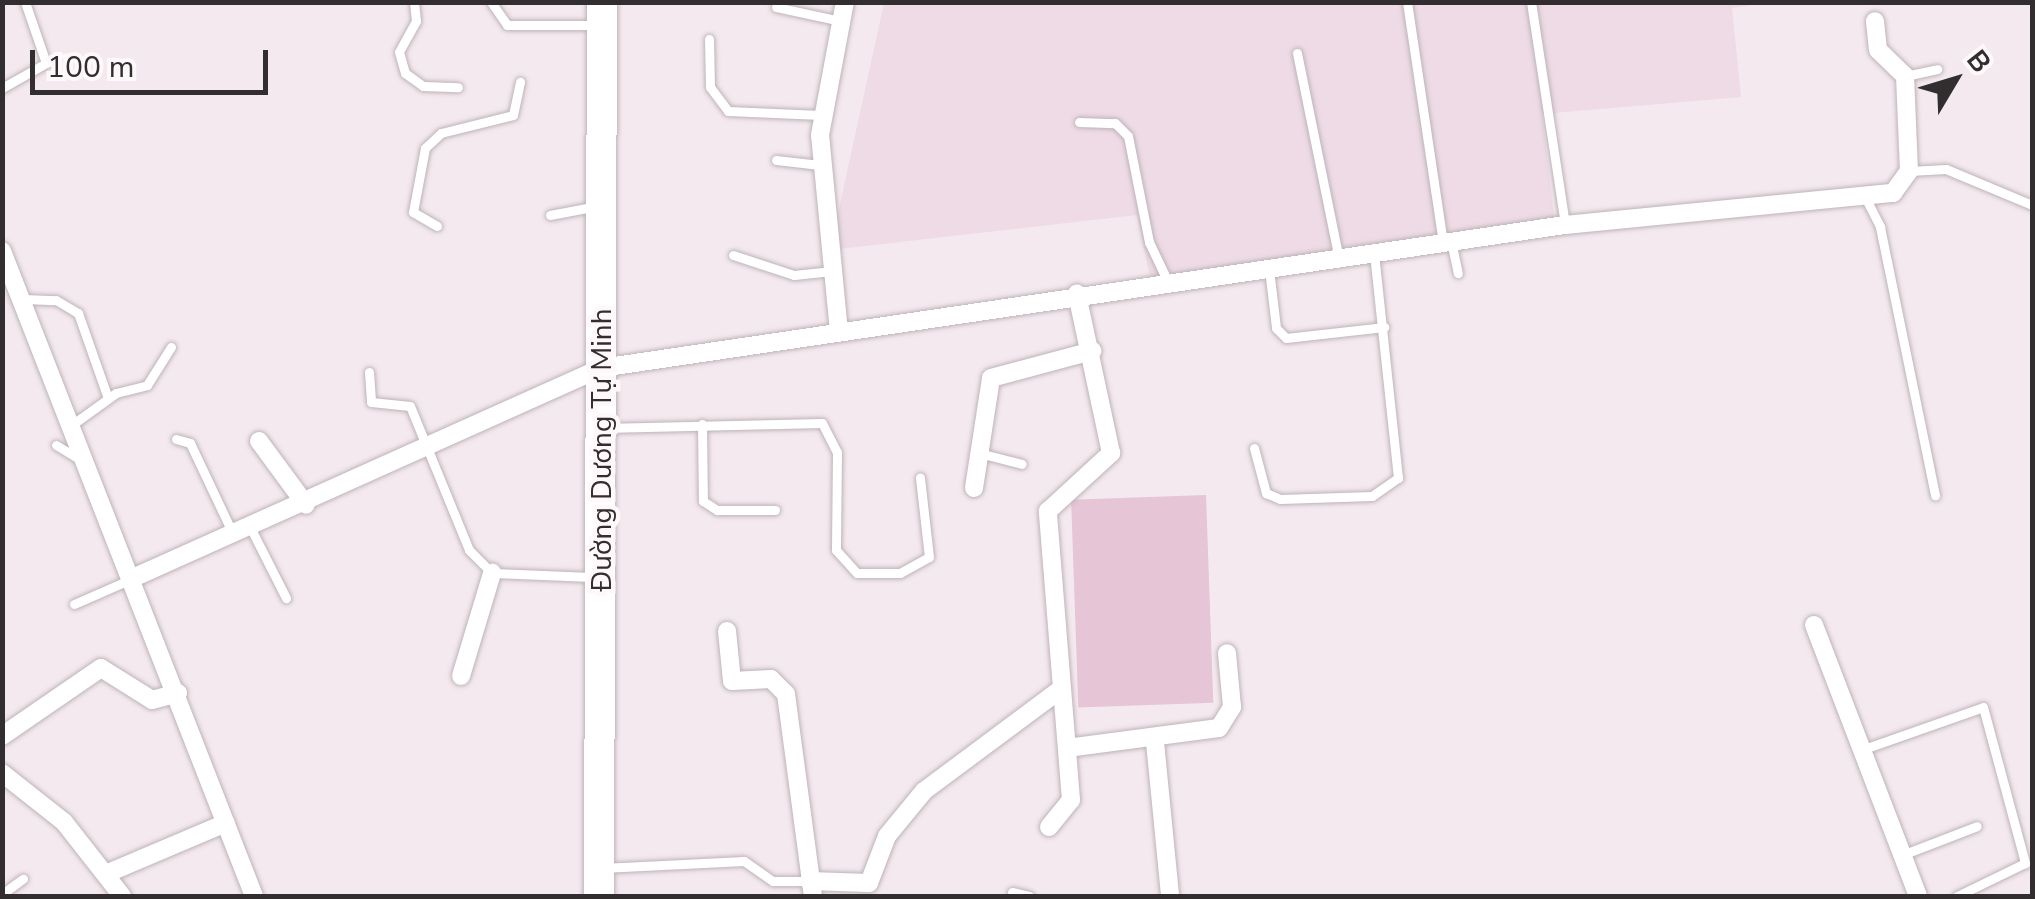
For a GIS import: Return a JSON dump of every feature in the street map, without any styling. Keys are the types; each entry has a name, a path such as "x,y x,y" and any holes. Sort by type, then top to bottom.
{"highway":[{"name":"Đường Dương Tự Minh","path":"599,882 604,578 602,14"}],"street":[{"path":"839,332 820,165 821,114 843,12"},
{"path":"136,577 306,505 601,368 1077,294 1339,260 1565,225 1893,193 1908,171 1905,76 1878,50 1876,21"},
{"path":"2,251 136,577 254,896"},
{"path":"1049,827 1071,800 1048,511 1111,453 1077,294"},
{"path":"974,488 991,378 1092,352"},
{"path":"259,441 306,505"},
{"path":"461,676 492,573"},
{"path":"1814,625 1918,896"},
{"path":"727,631 732,681 771,679 786,694 811,889 869,884 887,836 924,791 1061,689"},
{"path":"1066,748 1155,742 1219,728 1232,706 1226,653"},
{"path":"2,736 101,668 152,700 178,693"},
{"path":"1155,742 1170,896"},
{"path":"2,772 108,874 122,896"},
{"path":"108,874 226,823"}],"lane":[{"path":"2,88 46,63 25,2"},
{"path":"414,2 416,21 399,52 405,73 416,84 458,87"},
{"path":"491,2 506,25 602,14"},
{"path":"1407,2 1447,242 1458,273"},
{"path":"1531,2 1565,225"},
{"path":"776,7 843,12"},
{"path":"708,40 710,87 728,111 821,114"},
{"path":"1297,53 1339,260"},
{"path":"1905,76 1937,69"},
{"path":"437,226 413,212 425,148 441,133 513,115 520,82"},
{"path":"1079,122 1115,122 1128,136 1151,248 1168,282"},
{"path":"776,160 820,165"},
{"path":"1908,171 1946,169 2032,205"},
{"path":"1865,197 1880,227 1934,495"},
{"path":"550,215 600,205"},
{"path":"1254,448 1266,493 1280,499 1389,488 1402,456 1374,255"},
{"path":"733,256 794,275 832,270"},
{"path":"1268,268 1276,328 1286,338 1384,327"},
{"path":"23,299 56,300 78,314 108,398"},
{"path":"73,424 108,398 147,385 171,348"},
{"path":"368,372 371,402 410,406 434,446 434,473 470,550 492,573 604,578"},
{"path":"601,428 822,423 838,452 836,550 857,574 900,573 928,557 920,478"},
{"path":"702,424 703,501 717,510 776,510"},
{"path":"176,439 190,444 286,598"},
{"path":"56,444 88,465"},
{"path":"979,453 1022,464"},
{"path":"74,604 136,577"},
{"path":"1861,750 1983,708 2025,863 1956,896"},
{"path":"1902,855 1977,826"},
{"path":"599,882 744,861 773,881 811,889"},
{"path":"2,894 22,879"},
{"path":"1012,892 1030,896"}],"shaded area":[{"path":"884,3 1764,3 1732,8 1741,97 1542,114 1555,225 1150,278 1137,215 830,250"},
{"path":"1206,495 1213,703 1078,708 1071,500"}]}
